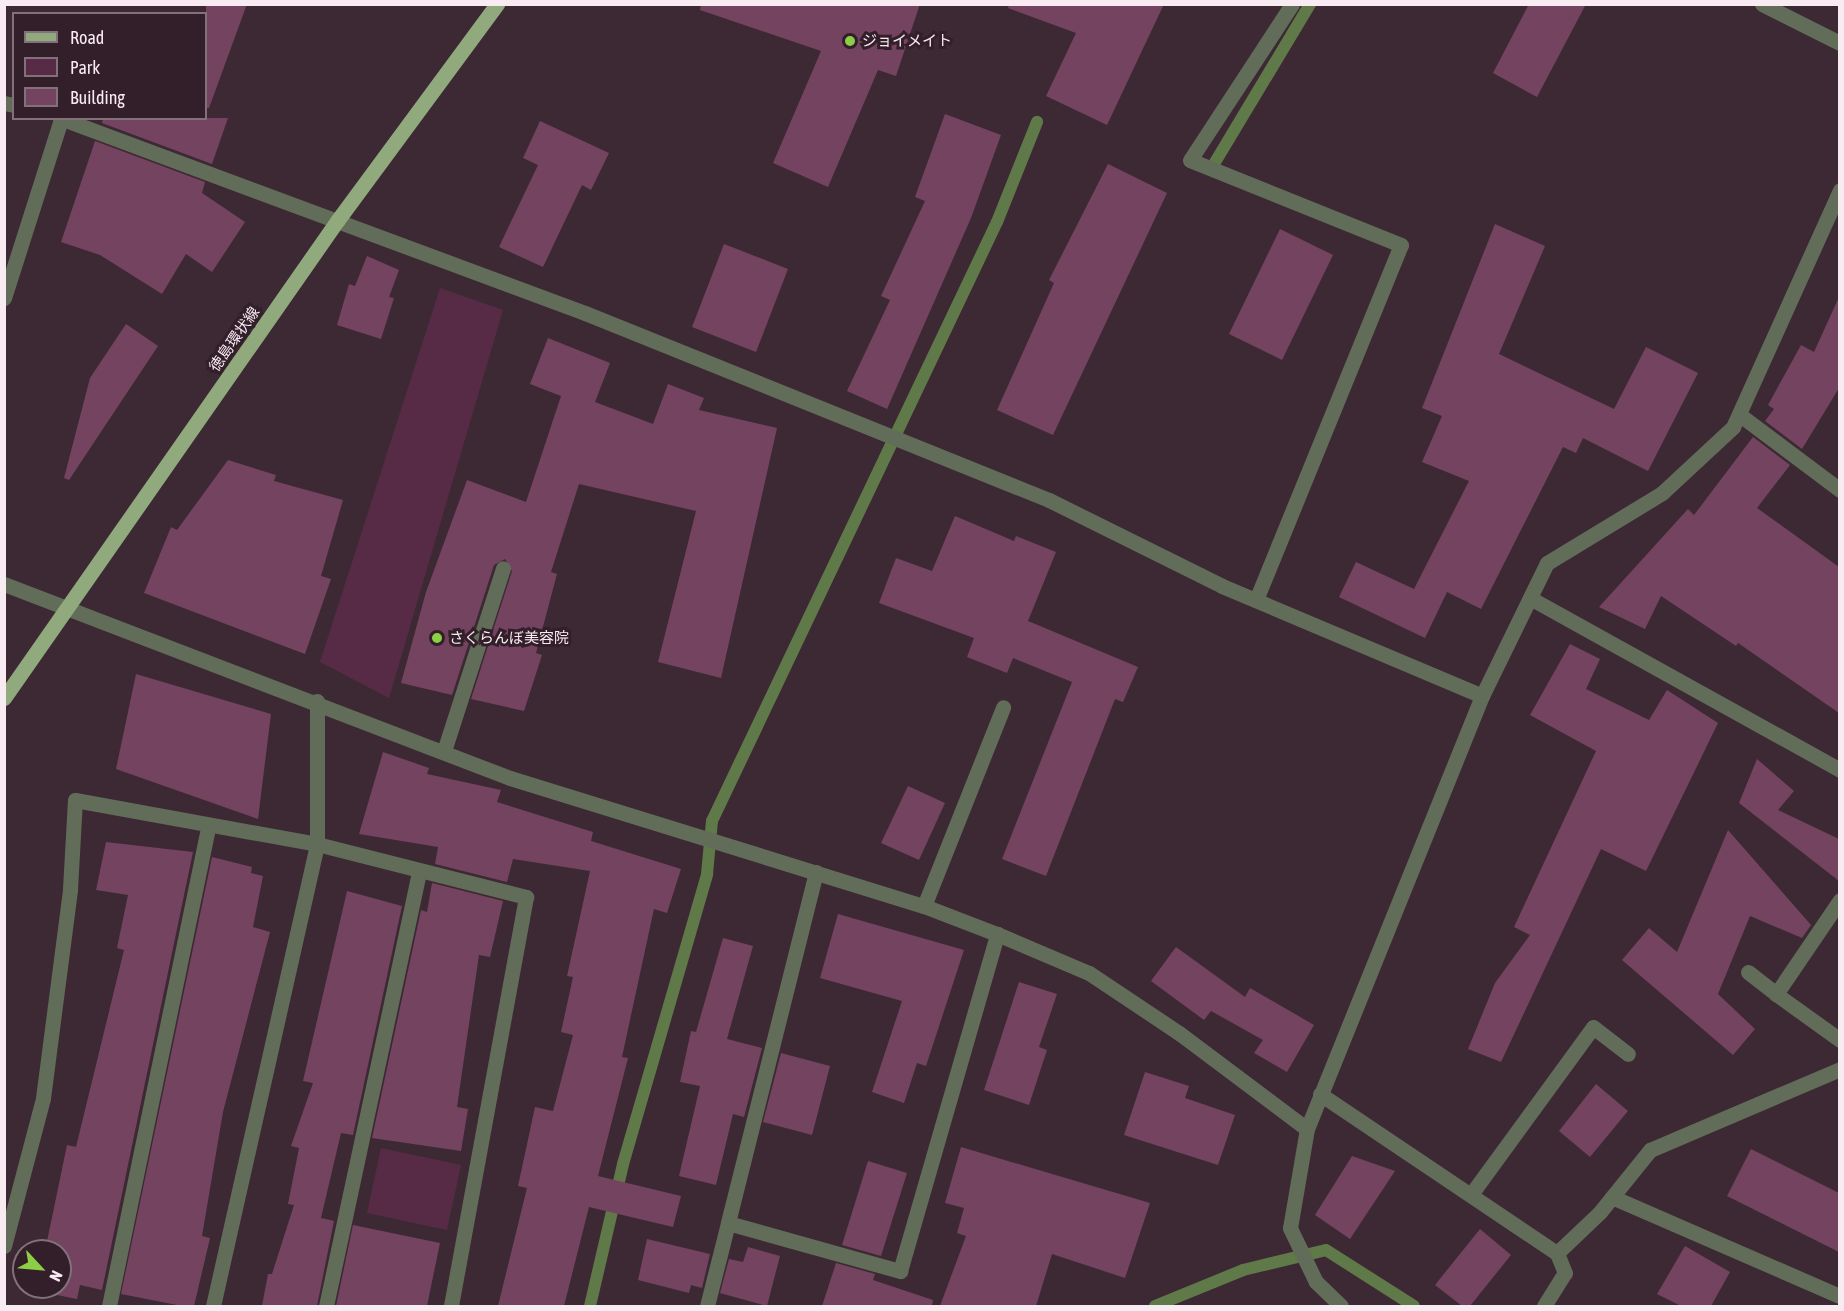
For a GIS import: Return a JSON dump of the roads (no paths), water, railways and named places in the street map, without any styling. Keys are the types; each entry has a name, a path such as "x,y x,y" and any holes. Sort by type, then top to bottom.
{"main road":[{"name":"徳島環状線","path":"4,698 337,221 497,4"}],"street":[{"path":"1256,600 1401,245 1190,160 1292,4"},
{"path":"1762,4 1839,43"},
{"path":"4,298 60,120"},
{"path":"63,120 585,313 1049,500 1256,600 1482,696"},
{"path":"1341,1306 1316,1282 1290,1228 1307,1130 1482,696 1547,563 1662,494 1733,427 1839,193"},
{"path":"1740,415 1839,490"},
{"path":"444,751 503,568"},
{"path":"4,584 317,701 510,778 924,906 997,934 1089,973 1179,1032 1307,1130"},
{"path":"1530,598 1839,770"},
{"path":"213,1306 317,844 317,701"},
{"path":"924,906 1003,707"},
{"path":"4,1246 43,1098 70,889 75,800 317,844 419,872 526,897 451,1306"},
{"path":"109,1306 209,825"},
{"path":"326,1306 419,872"},
{"path":"706,1306 816,872"},
{"path":"1776,994 1839,900"},
{"path":"728,1223 900,1271 997,934"},
{"path":"1748,972 1839,1040"},
{"path":"1472,1193 1593,1027 1628,1054"},
{"path":"1557,1253 1612,1197 1650,1150 1839,1069"},
{"path":"1320,1094 1472,1193 1557,1253 1565,1273 1544,1306"},
{"path":"1612,1197 1839,1296"}],"waterway":[{"path":"1214,164 1310,4"},
{"path":"590,1306 623,1164 707,874 712,821 997,222 1037,122"},
{"path":"1155,1306 1243,1270 1326,1250 1414,1306"}],"place":[{"name":"ジョイメイト","path":"850,41"},
{"name":"さくらんぼ美容院","path":"437,638"}]}
